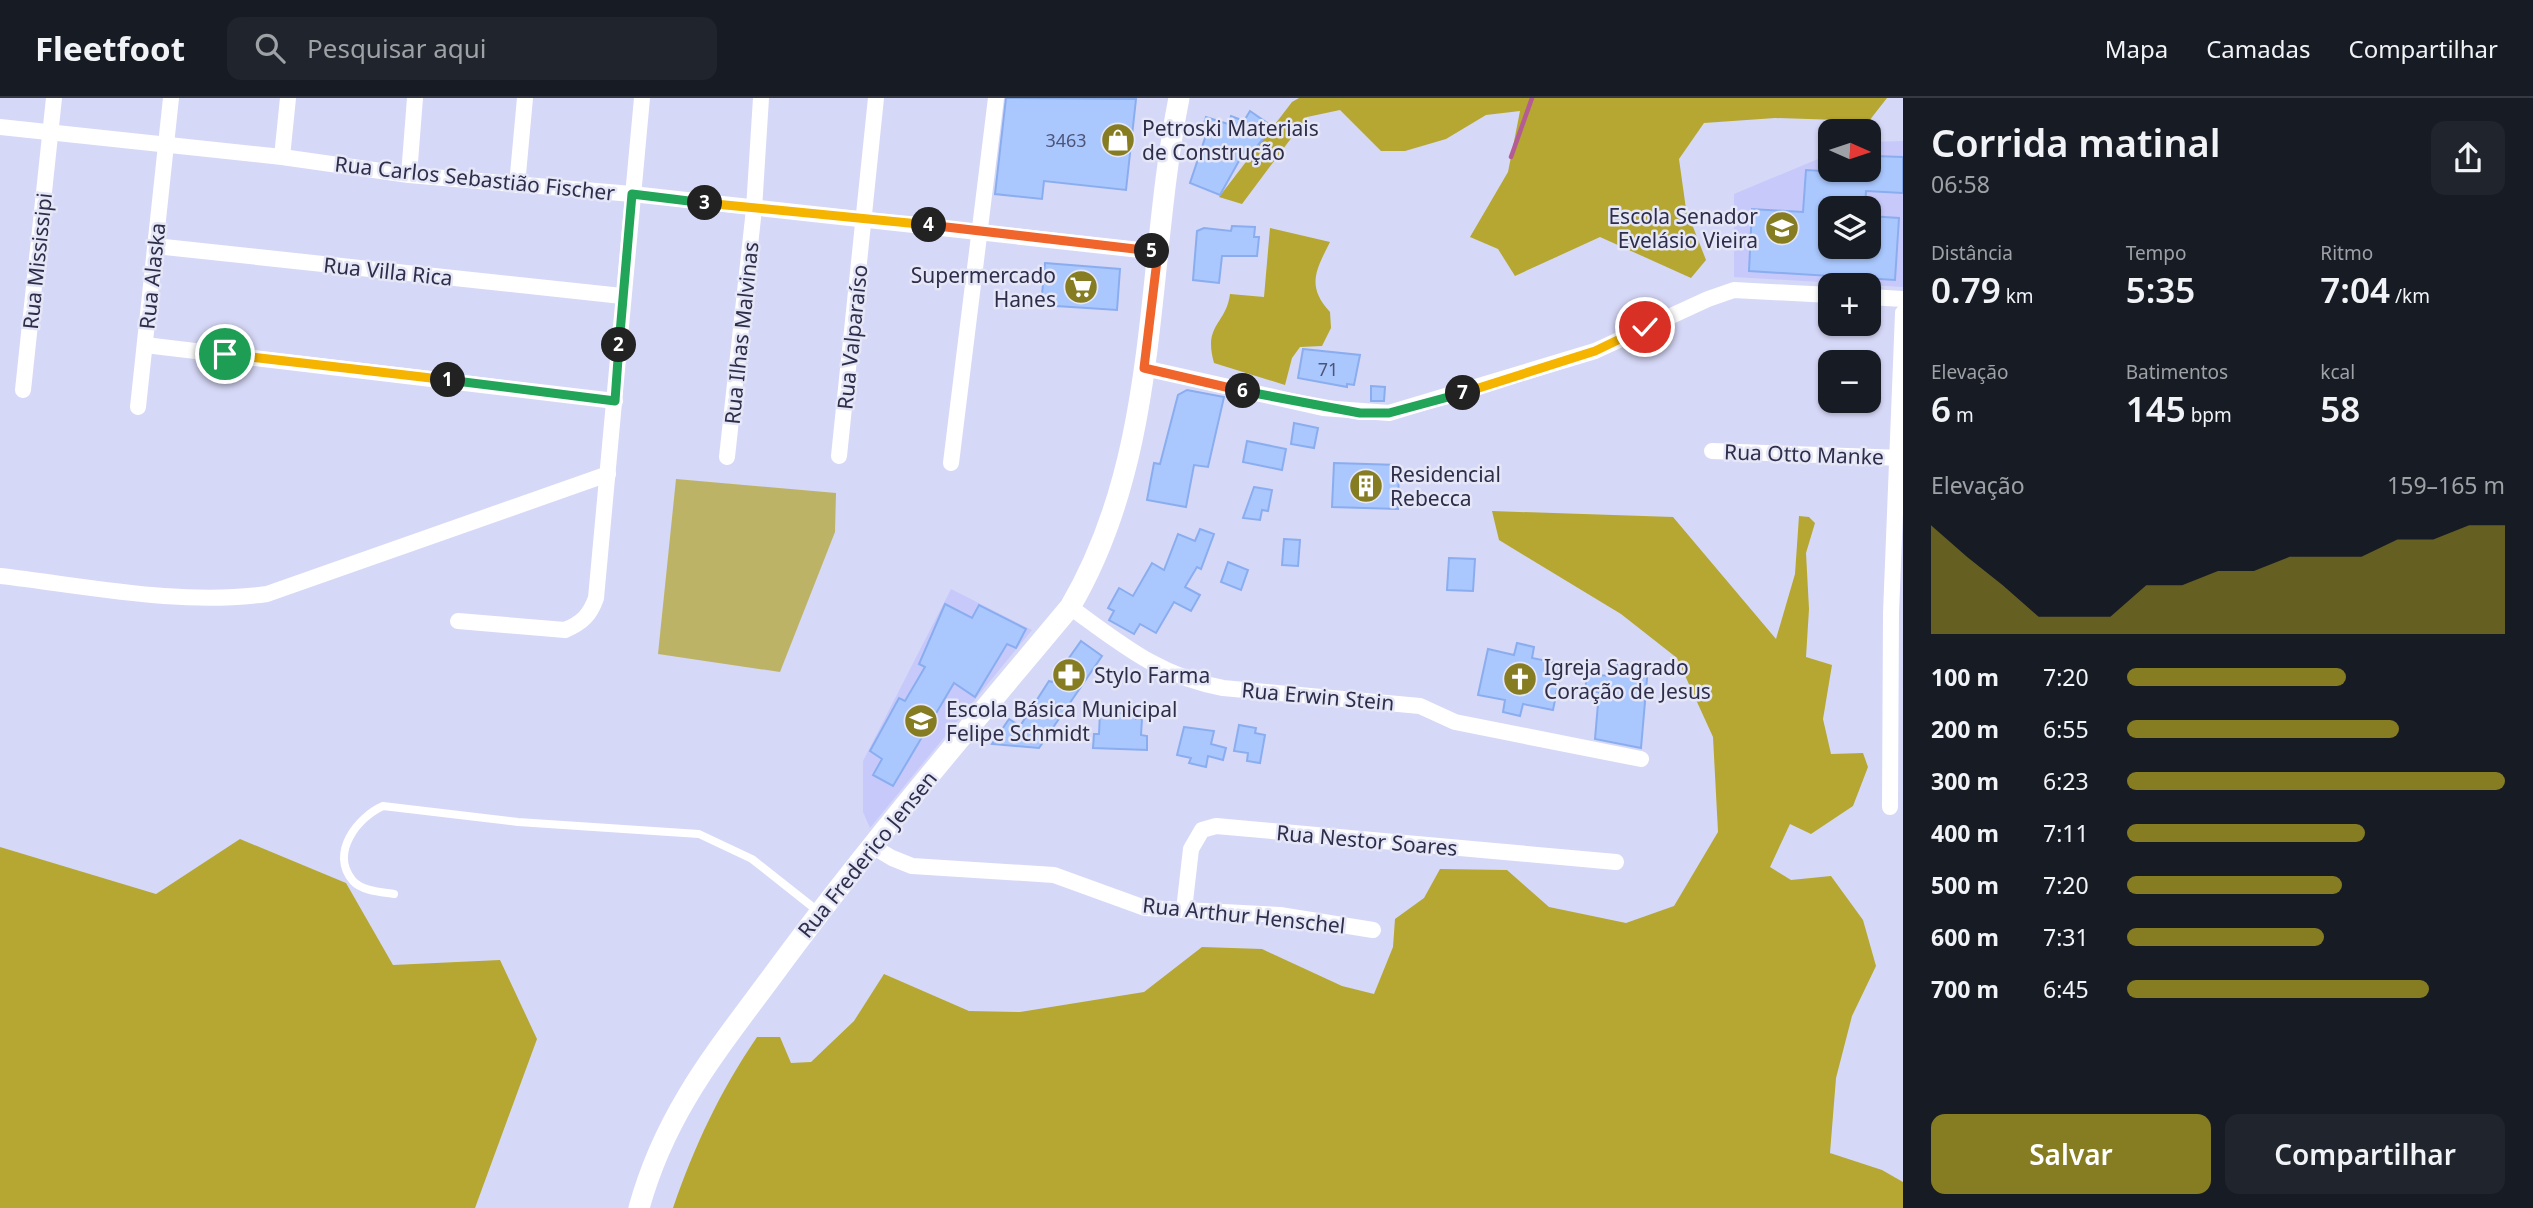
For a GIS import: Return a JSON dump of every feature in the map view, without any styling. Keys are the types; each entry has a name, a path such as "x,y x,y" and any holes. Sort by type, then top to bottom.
{"main road":[{"name":"Rua Frederico Jensen","path":"639,1208 664,1141 689,1090 819,912 1070,607 1089,575 1118,498 1144,368 1171,136 1179,98"}],"street":[{"name":"Rua Mississipi","path":"23,390 54,98"},
{"name":"Rua Alaska","path":"138,407 171,98"},
{"path":"282,157 288,98"},
{"path":"408,175 415,98"},
{"path":"517,185 525,98"},
{"path":"458,621 565,630 580,624 591,611 596,598 642,98"},
{"name":"Rua Ilhas Malvinas","path":"727,457 754,209 761,98"},
{"name":"Rua Valparaíso","path":"839,456 876,98"},
{"path":"951,463 982,231 996,98"},
{"name":"Rua Carlos Sebastião Fischer","path":"0,127 282,157 408,175 632,194 1158,252"},
{"name":"Rua Villa Rica","path":"155,247 622,296"},
{"path":"1144,368 1323,408 1389,413 1595,351 1696,304 1734,290 1818,294"},
{"path":"1881,298 1903,299"},
{"path":"1890,807 1891,613 1900,458 1903,313"},
{"path":"145,345 615,401"},
{"name":"Rua Otto Manke","path":"1712,451 1900,458"},
{"path":"0,576 198,598 235,598 267,594 608,474"},
{"name":"Rua Erwin Stein","path":"1070,607 1140,657 1168,674 1192,683 1420,706 1455,723 1642,759"},
{"name":"Rua Nestor Soares","path":"1184,910 1191,849 1202,831 1216,826 1616,863"},
{"name":"Rua Arthur Henschel","path":"872,846 912,866 1054,875 1145,908 1280,915 1373,930"}],"lane":[{"path":"394,894 367,889 354,881 346,867 346,841 366,814 383,806 506,821 699,834 752,859 819,912"}],"shaded area":[{"path":"1299,98 1887,98 1871,119 1775,118 1704,123 1679,159 1686,209 1706,260 1691,278 1600,237 1515,276 1498,249 1470,237 1508,172 1520,111 1486,115 1446,139 1405,151 1381,151 1340,110 1307,117 1242,204 1219,197 1292,102"},
{"name":"Escola Senador Evelásio Vieira","path":"1903,141 1903,287 1881,286 1881,273 1818,273 1818,282 1734,277 1734,194 1818,159 1818,182 1881,182 1881,142"},
{"path":"1270,228 1330,242 1318,270 1316,286 1330,312 1331,328 1322,346 1300,347 1292,358 1285,385 1214,363 1211,350 1213,332 1228,304 1230,294 1264,297"},
{"path":"676,479 836,493 835,532 780,672 658,654"},
{"path":"1492,511 1673,517 1776,639 1795,574 1799,516 1809,517 1815,523 1806,553 1809,609 1806,657 1832,665 1823,719 1831,754 1863,753 1868,767 1853,806 1811,834 1790,824 1770,867 1791,880 1831,876 1863,920 1876,966 1852,1016 1836,1078 1830,1153 1882,1170 1903,1182 1903,1208 673,1208 709,1120 757,1037 780,1037 791,1063 811,1062 854,1021 884,974 969,1011 1020,1012 1144,992 1202,947 1262,949 1342,986 1374,994 1393,947 1395,919 1424,898 1440,869 1507,870 1549,907 1626,923 1674,906 1718,832 1713,737 1677,658 1621,614 1499,540"},
{"name":"Escola Básica Municipal Felipe Schmidt","path":"951,589 1032,630 870,828 863,812 863,761"},
{"path":"240,839 346,883 393,965 500,960 537,1039 475,1208 0,1208 0,847 156,894"}],"building":[{"path":"1006,98 1136,99 1126,190 1044,181 1042,199 995,194"},
{"path":"1250,111 1273,127 1252,152 1245,150 1220,195 1190,183 1206,135 1201,133 1206,117 1228,124 1231,116 1244,121"},
{"path":"1881,156 1903,157 1903,193 1866,191 1866,196 1818,196 1818,259 1881,259 1881,217 1899,218 1895,280 1881,279 1881,273 1818,273 1818,275 1749,271 1752,209 1803,212 1806,170 1818,171 1818,182 1881,182"},
{"path":"1232,226 1255,227 1254,237 1259,237 1257,256 1222,256 1219,283 1193,280 1197,231 1204,228 1231,231"},
{"name":"Supermercado Hanes","path":"1045,263 1120,269 1117,310 1041,305"},
{"path":"1303,349 1360,355 1354,385 1347,384 1347,387 1298,378"},
{"path":"1371,386 1385,387 1384,401 1371,401"},
{"path":"1187,390 1224,397 1208,467 1194,465 1186,507 1147,500 1154,463 1160,464 1178,395"},
{"path":"1294,423 1318,428 1314,448 1291,444"},
{"path":"1247,441 1286,449 1282,470 1243,462"},
{"name":"Residencial Rebecca","path":"1334,463 1399,465 1398,509 1332,507"},
{"path":"1254,487 1272,490 1268,511 1262,510 1260,520 1243,518"},
{"path":"1200,529 1214,534 1201,569 1197,567 1185,587 1200,595 1191,611 1174,602 1156,633 1140,624 1134,634 1109,620 1114,611 1108,608 1119,588 1133,596 1152,563 1164,570 1178,534 1195,541"},
{"path":"1284,539 1300,540 1298,566 1282,565"},
{"path":"1449,558 1475,559 1473,591 1447,590"},
{"path":"1228,562 1248,570 1241,590 1221,582"},
{"name":"Escola Básica Municipal Felipe Schmidt","path":"945,604 972,618 979,605 1026,629 1016,648 1007,644 975,697 954,683 893,786 873,775 882,759 870,751 899,698 905,701 925,667 919,664"},
{"path":"1081,641 1102,656 1039,748 992,744 1009,719 1020,726 1049,681 1052,682"},
{"name":"Igreja Sagrado Coração de Jesus","path":"1517,643 1534,647 1532,658 1562,664 1553,710 1523,704 1520,716 1503,712 1505,700 1478,695 1488,649 1514,655"},
{"path":"1610,664 1648,667 1641,748 1595,739 1599,692 1585,691 1587,674 1609,676"},
{"path":"1100,712 1136,714 1136,719 1142,719 1141,735 1147,736 1147,750 1093,748 1094,734 1099,734"},
{"path":"1239,725 1256,728 1255,733 1265,735 1260,763 1247,761 1248,753 1234,751"},
{"path":"1184,727 1214,731 1211,744 1226,748 1223,760 1208,756 1206,767 1189,763 1191,758 1177,755"}],"waterway":[{"path":"1511,157 1532,98"}],"place":[{"name":"Petroski Materiais de Construção","path":"1118,140"},
{"name":"Escola Senador Evelásio Vieira","path":"1782,228"},
{"name":"Supermercado Hanes","path":"1081,287"},
{"name":"Residencial Rebecca","path":"1366,486"},
{"name":"Stylo Farma","path":"1069,675"},
{"name":"Igreja Sagrado Coração de Jesus","path":"1520,679"},
{"name":"Escola Básica Municipal Felipe Schmidt","path":"921,721"}],"route":[{"path":"225,354 615,401 632,194 1158,252 1144,368 1323,408 1360,413 1389,413 1452,396 1595,351 1645,327"}]}
